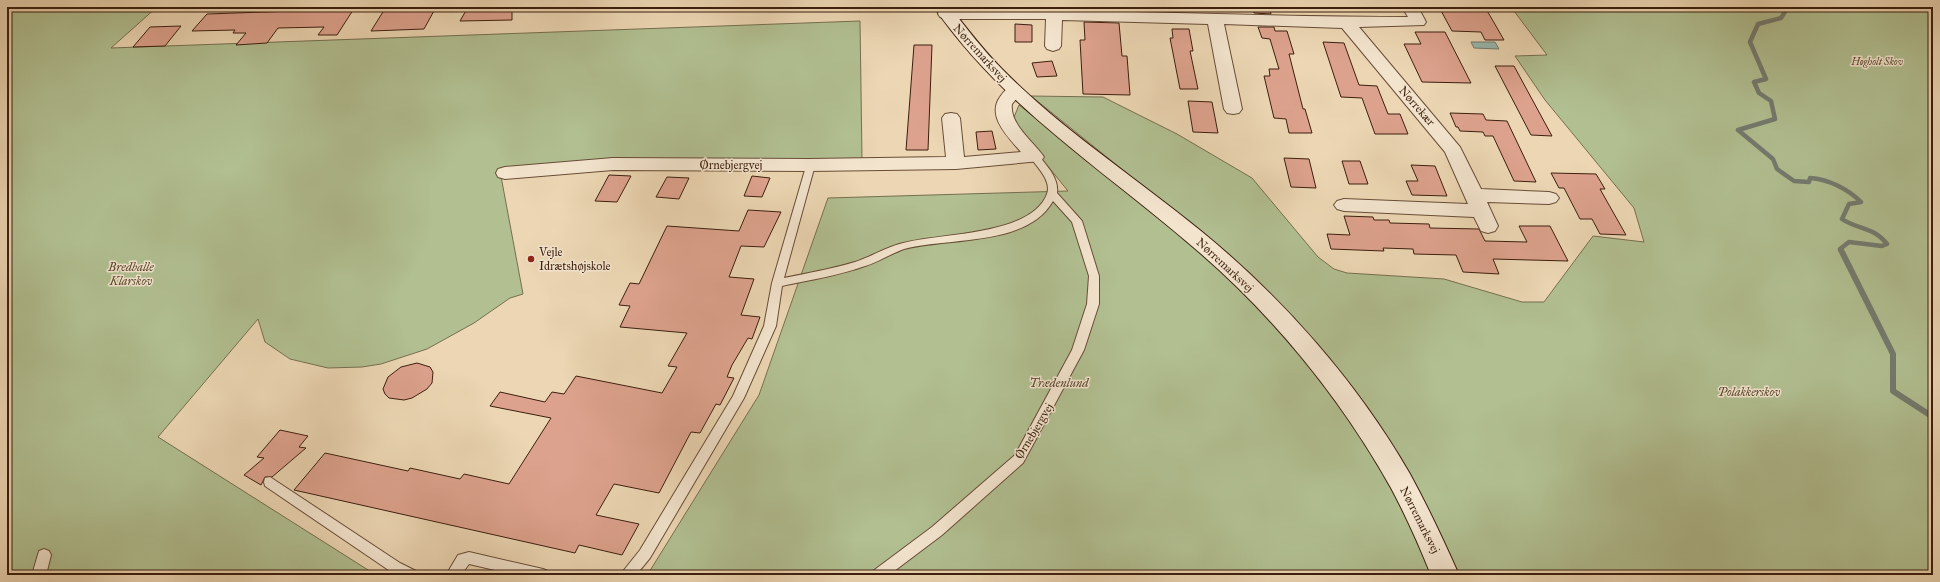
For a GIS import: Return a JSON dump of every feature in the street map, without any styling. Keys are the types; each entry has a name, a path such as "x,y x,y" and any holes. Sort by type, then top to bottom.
{"street":[{"path":"944,10 1028,11 1054,15 1162,12 1214,19 1289,14 1347,23 1418,22 1410,7"},
{"name":"Nørremarksvej","path":"944,10 966,42 1014,91 1063,134 1195,237 1281,319 1350,401 1411,499 1434,545 1445,575"},
{"path":"1052,46 1054,15"},
{"path":"1214,19 1233,109"},
{"name":"Nørrekær","path":"1347,23 1445,139 1454,152 1481,211"},
{"name":"Ørnebjergvej","path":"1014,91 1004,102 1003,110 1005,118 1035,156"},
{"path":"951,118 956,163"},
{"name":"Ørnebjergvej","path":"505,173 613,164 810,165 956,163 1035,156"},
{"path":"1344,205 1481,211 1549,198"}],"lane":[{"name":"Ørnebjergvej","path":"878,575 937,531 1019,459 1078,350 1092,304 1094,276 1088,252 1077,221 1052,194 1050,179 1035,156"},
{"path":"627,575 645,554 738,398 770,326 777,283 810,165"},
{"path":"777,283 858,265 907,245 977,236 1016,225 1042,211 1052,194"},
{"path":"270,482 395,567 410,575"},
{"path":"39,575 44,555"},
{"path":"453,575 463,559 469,558 543,575"}],"green space":[{"name":"Bredballe Klarskov","path":"7,7 157,7 111,48 860,21 862,159 500,171 523,294 510,298 474,323 427,349 381,364 362,367 328,368 290,359 265,342 258,319 158,437 376,575 7,575"},
{"name":"Polakkerskov","path":"1511,7 1933,7 1933,575 1458,575 1431,518 1211,241 1031,96 1103,97 1177,134 1252,178 1318,257 1334,269 1347,273 1444,279 1522,302 1544,302 1593,236 1644,242 1634,208 1545,100 1515,56 1547,55"},
{"name":"Trædenlund","path":"1019,105 1168,224 1225,273 1283,333 1336,398 1392,483 1435,575 646,575 759,395 828,198 1068,191 1012,122"}],"water":[{"path":"1471,42 1495,42 1499,49 1474,48"}],"building":[{"path":"295,7 315,7 314,9 355,7 337,35 318,35 324,27 278,28 267,43 236,45 246,33 233,33 235,30 192,31 207,14 293,11"},
{"path":"386,7 415,7 413,10 435,9 424,29 371,31"},
{"path":"468,7 512,7 512,20 460,21"},
{"path":"1083,7 1117,7 1118,10 1083,9"},
{"path":"1253,7 1269,7 1271,14 1254,13"},
{"path":"1439,7 1485,7 1504,40 1485,40 1481,32 1452,31"},
{"path":"1084,22 1119,23 1122,56 1127,56 1130,95 1083,94 1080,40 1085,40"},
{"path":"1015,24 1032,25 1032,42 1015,42"},
{"path":"181,26 165,46 133,47 150,27"},
{"path":"1258,27 1274,27 1275,31 1287,31 1294,54 1289,54 1303,109 1305,109 1312,133 1289,133 1286,119 1274,118 1264,76 1270,76 1269,69 1279,69 1270,39 1262,38"},
{"path":"1172,29 1189,29 1193,51 1190,51 1198,89 1180,89 1170,38 1173,38"},
{"path":"1415,32 1445,32 1471,83 1422,82 1404,44 1421,44"},
{"path":"1323,42 1344,43 1359,85 1377,86 1388,114 1400,114 1408,134 1375,134 1362,98 1341,97"},
{"path":"914,45 932,45 928,150 906,150"},
{"path":"1052,61 1057,76 1037,77 1032,63"},
{"path":"1495,66 1514,66 1552,136 1531,135"},
{"path":"1188,101 1212,102 1218,133 1193,132"},
{"path":"1450,113 1483,114 1486,120 1507,121 1536,182 1514,181 1493,136 1485,136 1483,132 1460,131 1458,127 1456,127"},
{"path":"992,131 996,149 978,150 976,132"},
{"path":"1284,158 1309,159 1316,188 1291,187"},
{"path":"1342,161 1360,161 1368,184 1349,184"},
{"path":"1411,165 1435,166 1447,196 1412,195 1406,181 1418,181"},
{"path":"1551,173 1596,174 1605,189 1600,189 1626,235 1600,234 1592,219 1580,219 1564,188 1559,188"},
{"path":"609,175 631,176 617,202 595,201"},
{"path":"752,176 770,178 762,197 744,196"},
{"path":"667,177 689,178 679,199 656,197"},
{"path":"748,210 781,212 764,247 741,246 729,277 754,279 741,315 760,317 752,339 748,338 732,365 727,377 734,378 720,405 716,404 700,433 691,432 659,493 614,484 596,515 639,524 622,555 579,545 575,553 294,490 325,453 408,471 410,468 460,479 464,474 509,484 551,418 490,406 500,392 545,402 552,392 564,394 576,376 662,393 677,367 668,366 687,333 620,327 630,306 619,305 630,283 639,284 667,226 739,231"},
{"path":"1344,216 1373,217 1374,220 1389,220 1390,223 1429,224 1430,228 1479,229 1485,241 1527,242 1519,226 1550,226 1568,261 1493,259 1499,274 1463,272 1456,255 1414,254 1413,249 1383,248 1384,251 1331,249 1327,234 1350,235"},
{"path":"417,363 430,367 433,372 432,383 427,389 412,398 404,400 389,398 383,389 388,377 401,367"},
{"path":"280,430 308,436 299,447 306,448 272,477 265,477 261,485 244,475 264,458 257,457"}],"waterway":[{"path":"1788,7 1781,18 1758,24 1750,42 1766,79 1754,82 1759,93 1771,101 1775,119 1738,130 1773,159 1777,169 1794,181 1809,182 1810,178 1824,180 1844,189 1861,202 1849,204 1842,219 1871,231 1882,238 1887,244 1882,246 1849,242 1840,249 1841,251"},
{"path":"1841,250 1893,354 1893,391 1933,417"}],"place":[{"name":"Vejle Idrætshøjskole","path":"531,259"}],"park label":[{"name":"Høgholt Skov","path":"1877,62"}]}
